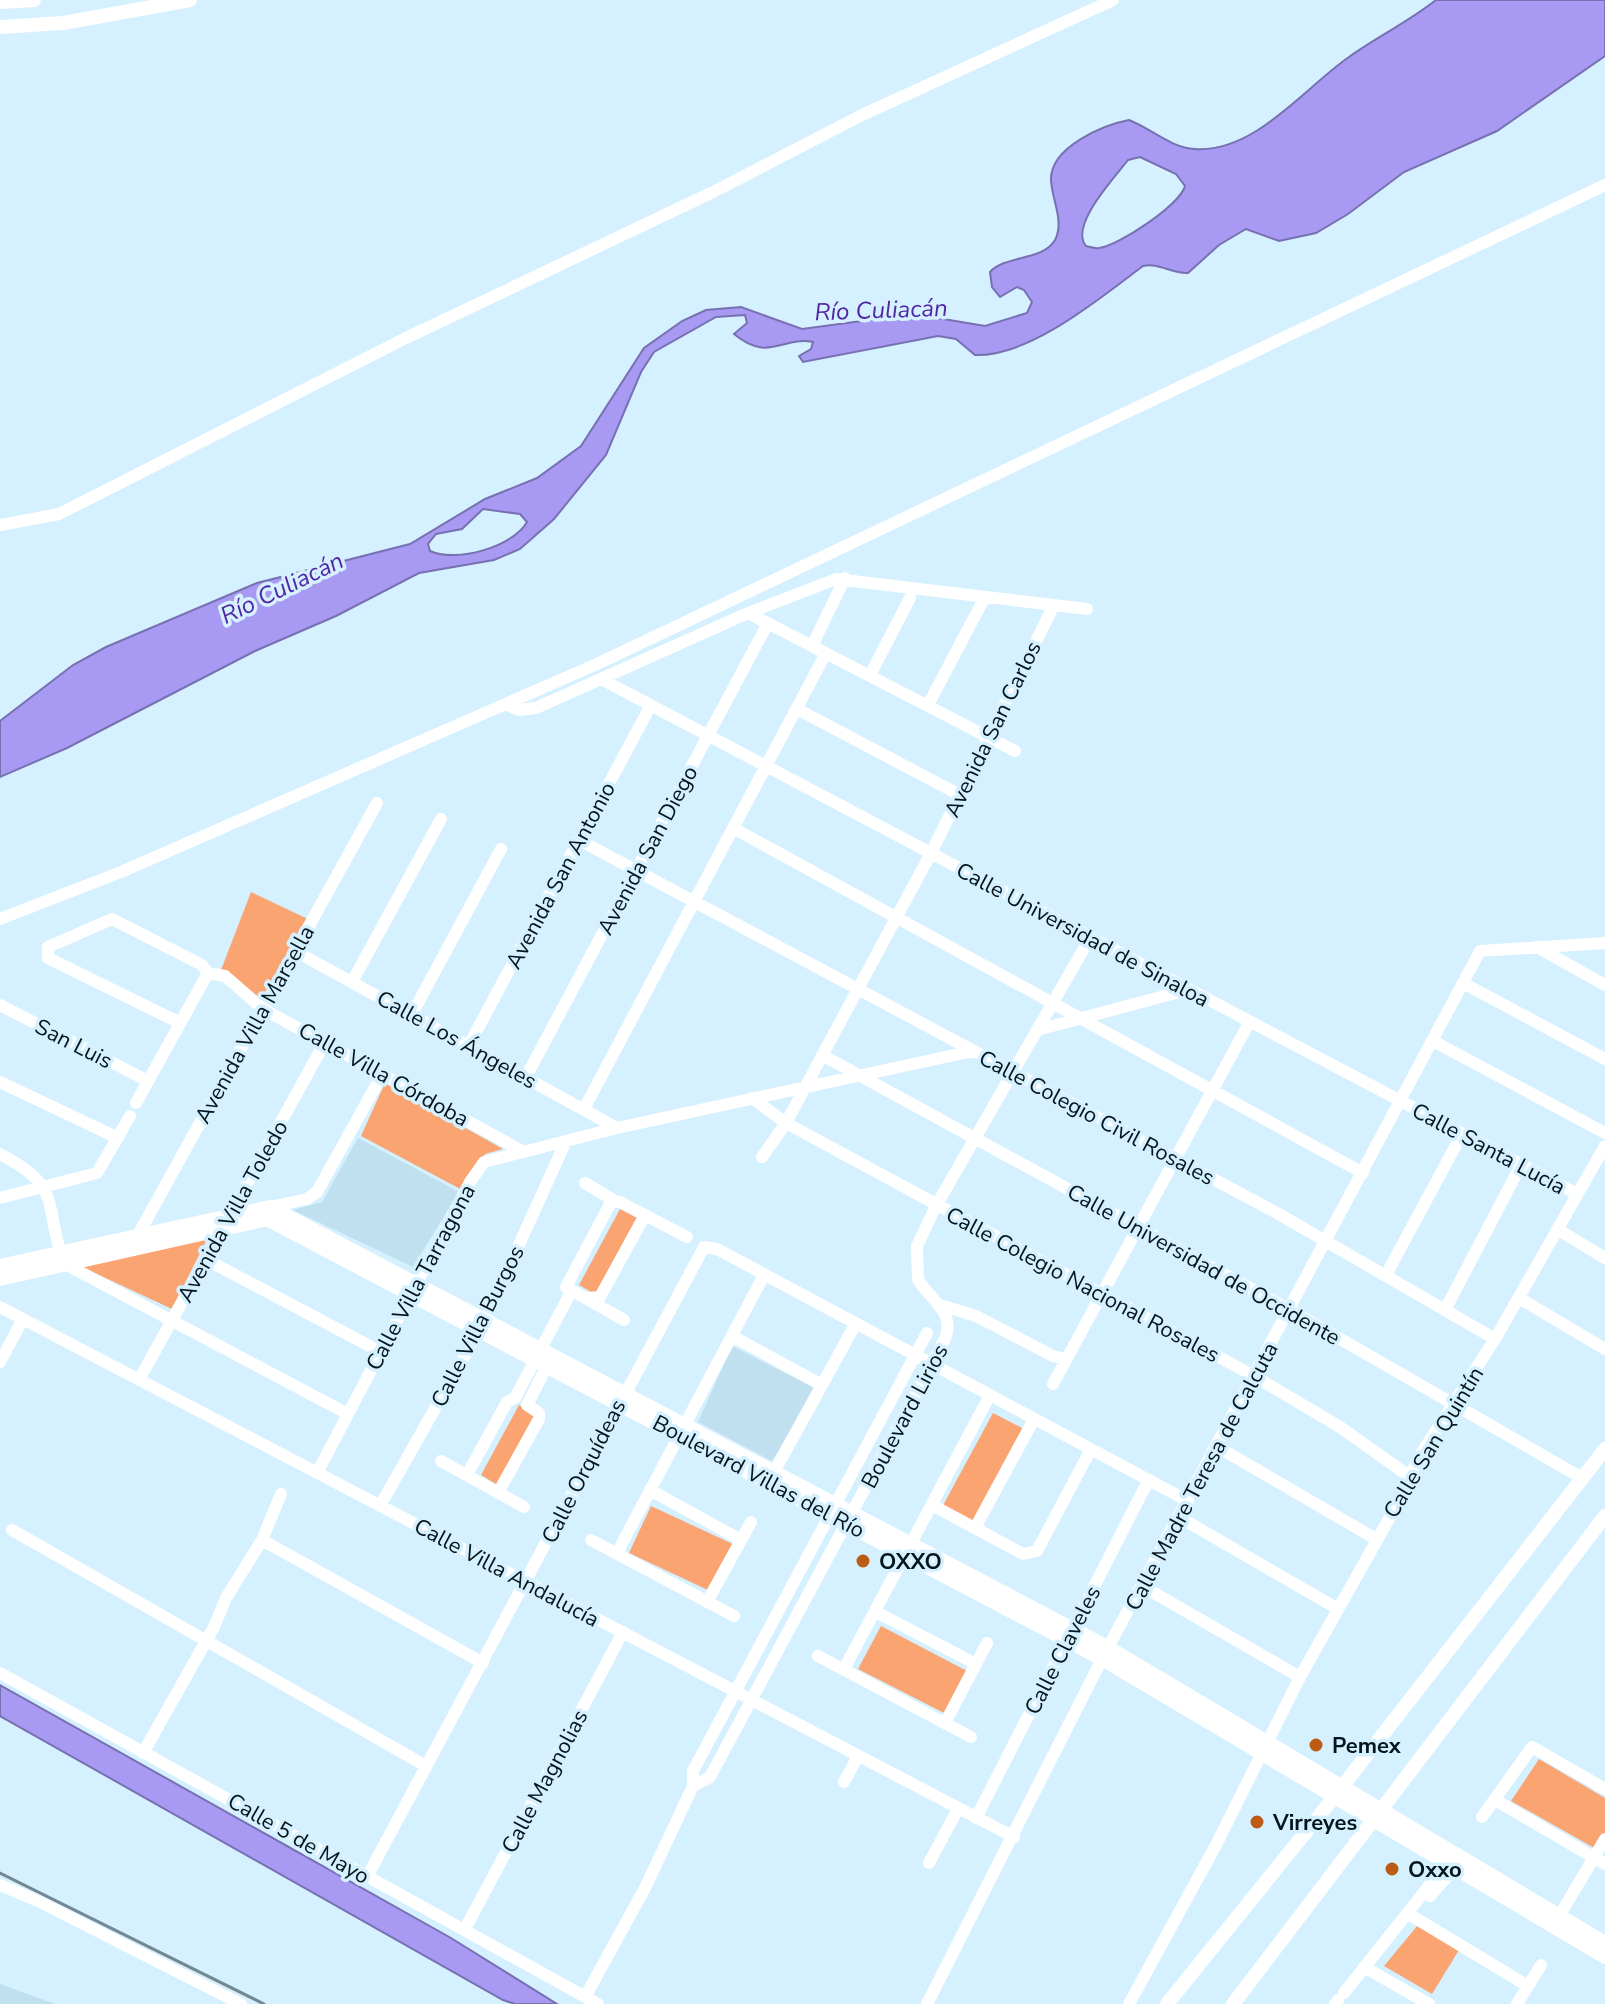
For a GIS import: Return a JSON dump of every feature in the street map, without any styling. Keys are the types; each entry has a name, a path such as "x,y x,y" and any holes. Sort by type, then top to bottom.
{"street":[{"path":"0,2 34,0"},
{"path":"0,27 78,21 190,0"},
{"path":"0,524 59,514 393,345 713,192 862,115 1113,0"},
{"path":"0,919 121,872 734,600 1605,185"},
{"path":"505,704 519,710 531,710 748,613 822,583 845,578 1087,609"},
{"path":"812,646 845,578"},
{"path":"928,705 985,597"},
{"path":"870,675 910,598"},
{"name":"Avenida San Carlos","path":"762,1157 786,1123 931,853 1054,605"},
{"path":"748,613 1015,751"},
{"name":"Avenida San Diego","path":"526,1077 768,623"},
{"path":"584,1109 826,653"},
{"name":"Calle Universidad de Sinaloa","path":"603,680 1401,1102"},
{"name":"Avenida San Antonio","path":"469,1045 651,705"},
{"path":"797,709 960,795"},
{"name":"Avenida Villa Marsella","path":"139,1241 377,803"},
{"path":"352,982 441,819"},
{"path":"733,828 1363,1173"},
{"name":"Calle Colegio Civil Rosales","path":"579,840 1327,1241 1495,1339"},
{"path":"412,1014 501,849"},
{"name":"Calle Villa Córdoba","path":"180,1023 48,958 48,947 112,919 202,965 208,973 225,976 263,1009 522,1151"},
{"path":"1066,1359 1053,1356 976,1316 940,1305 921,1286 915,1265 917,1246 936,1206 1090,938"},
{"path":"1537,947 1605,943"},
{"path":"1537,947 1605,985"},
{"name":"Calle Madre Teresa de Calcuta","path":"927,2004 1106,1653 1480,951 1537,947"},
{"name":"Calle Los Ángeles","path":"295,951 617,1128"},
{"path":"136,1103 208,973"},
{"path":"1463,983 1605,1059"},
{"path":"1037,1030 1187,990"},
{"name":"San Luis","path":"0,1005 148,1081"},
{"path":"1053,1384 1249,1023"},
{"path":"1433,1041 1605,1133"},
{"name":"Avenida Villa Toledo","path":"139,1380 325,1042"},
{"name":"Calle Villa Tarragona","path":"317,1473 481,1164 617,1128 973,1051"},
{"name":"Calle Universidad de Occidente","path":"822,1055 1290,1310 1452,1406 1582,1478"},
{"path":"270,1207 307,1199 317,1192 383,1073"},
{"path":"0,1082 118,1138"},
{"name":"Calle Colegio Nacional Rosales","path":"752,1098 786,1123 1254,1376 1340,1427 1409,1476"},
{"name":"Calle Santa Lucía","path":"1401,1102 1577,1194"},
{"path":"0,1198 97,1173 130,1116"},
{"path":"1386,1275 1462,1134"},
{"name":"Calle Villa Burgos","path":"380,1506 482,1324 566,1141"},
{"name":"Calle San Quintín","path":"1129,2004 1409,1476 1495,1339 1605,1146"},
{"path":"0,1154 30,1171 45,1188 62,1258 348,1414"},
{"path":"1445,1310 1521,1165"},
{"path":"585,1183 611,1204 645,1215 687,1237"},
{"path":"611,1204 566,1287 624,1320"},
{"name":"Boulevard Villas del Río","path":"0,1266 62,1258 225,1222 270,1207 414,1289"},
{"path":"588,1298 600,1297 645,1215"},
{"name":"Boulevard Villas del Río","path":"225,1222 267,1219 482,1324 1106,1653 1454,1862 1556,1921 1605,1943"},
{"path":"1557,1229 1605,1258"},
{"name":"Calle Orquídeas","path":"367,1877 526,1583 700,1250 707,1246 717,1249 764,1275"},
{"name":"Boulevard Villas del Río","path":"0,1279 62,1258"},
{"path":"205,1259 381,1352"},
{"path":"617,1553 764,1275 1188,1501"},
{"path":"521,1402 572,1290"},
{"path":"1519,1298 1605,1349"},
{"name":"Boulevard Lirios","path":"693,1786 710,1777 948,1333 940,1305"},
{"name":"Calle Villa Andalucía","path":"0,1307 1014,1837"},
{"path":"0,1362 23,1319"},
{"path":"774,1472 855,1325"},
{"name":"Boulevard Lirios","path":"585,1997 645,1888 693,1786 693,1771 927,1333"},
{"path":"732,1336 822,1385"},
{"path":"844,1669 989,1397"},
{"path":"467,1475 507,1402 521,1402 539,1413 539,1419 498,1493"},
{"path":"975,1528 1033,1421"},
{"name":"Boulevard Villas del Río","path":"682,1429 774,1472 833,1510"},
{"path":"1216,1446 1376,1539"},
{"path":"1167,2004 1339,1791 1605,1449"},
{"path":"932,1505 1023,1554 1037,1551 1090,1451"},
{"path":"441,1461 524,1507"},
{"name":"Calle Claveles","path":"976,1818 1148,1481"},
{"path":"650,1490 741,1540"},
{"path":"143,1753 207,1640 226,1598 262,1540 281,1494"},
{"path":"1233,2004 1605,1516"},
{"path":"1179,1517 1338,1609"},
{"path":"707,1602 751,1522"},
{"path":"12,1530 426,1766"},
{"path":"262,1540 483,1663"},
{"path":"591,1540 734,1616"},
{"path":"1142,1586 1300,1677"},
{"path":"876,1612 976,1664"},
{"name":"Calle Magnolias","path":"465,1929 623,1632"},
{"path":"945,1723 987,1643"},
{"path":"818,1656 971,1737"},
{"name":"Calle 5 de Mayo","path":"0,1673 598,2004"},
{"path":"1482,1817 1532,1747 1605,1789"},
{"path":"844,1782 858,1756"},
{"path":"1495,1800 1600,1861"},
{"path":"929,1863 958,1809"},
{"path":"1556,1921 1600,1861 1605,1839"},
{"path":"1339,1999 1454,1862"},
{"path":"0,1885 38,1901 241,2004"},
{"path":"1410,1915 1528,1986"},
{"name":"Boulevard Villas del Río","path":"1556,1921 1605,1957"},
{"path":"1517,2004 1541,1965"},
{"path":"1364,1967 1429,2004"}],"shaded area":[{"path":"251,892 310,920 262,1004 221,970"},
{"path":"385,1083 503,1149 485,1154 464,1191 361,1136"},
{"path":"358,1138 459,1192 413,1267 293,1210 322,1202"},
{"path":"620,1209 639,1219 598,1296 579,1285"},
{"path":"207,1239 172,1309 82,1267"},
{"path":"732,1346 816,1389 772,1461 698,1422"},
{"path":"519,1405 540,1416 501,1487 481,1475"},
{"path":"993,1413 1024,1429 972,1525 941,1509"},
{"path":"651,1506 735,1545 712,1592 629,1553"},
{"path":"881,1626 967,1671 946,1714 858,1669"},
{"path":"1539,1759 1605,1798 1605,1833 1596,1849 1511,1801"},
{"path":"1418,1925 1459,1950 1432,1994 1384,1966"},
{"path":"0,1984 55,2004 0,2004"}],"water":[{"name":"Río Culiacán","path":"1436,0 1605,0 1605,56 1497,131 1404,172 1348,214 1316,233 1279,241 1246,229 1219,245 1188,273 1143,266 1064,323 1041,336 996,353 975,355 956,339 938,336 803,362 799,356 811,349 813,342 757,347 734,334 747,323 745,315 716,317 654,352 641,372 606,455 554,519 520,549 494,560 419,573 336,616 255,651 67,748 0,777 0,721 73,665 106,647 257,583 410,544 485,499 537,478 581,446 644,348 682,321 706,310 741,307 802,329 914,314 985,326 1027,313 1032,302 1024,290 1017,287 1000,297 992,287 990,272 1005,263 1042,251 1055,240 1059,225 1051,179 1053,167 1080,139 1129,120 1186,148 1217,147 1238,141 1278,116 1349,57","holes":["1140,157 1176,174 1185,186 1181,194 1161,213 1120,240 1099,248 1086,246 1082,237 1083,227 1095,202 1128,160","483,509 520,514 527,522 510,539 483,550 454,555 430,551 428,544 436,534 462,529"]},
{"path":"0,1685 451,1938 557,2004 515,2004 503,2000 0,1716"}],"railway":[{"path":"0,1873 264,2004"}],"place":[{"name":"OXXO","path":"863,1561"},
{"name":"Pemex","path":"1316,1745"},
{"name":"Virreyes","path":"1257,1822"},
{"name":"Oxxo","path":"1392,1869"}]}
